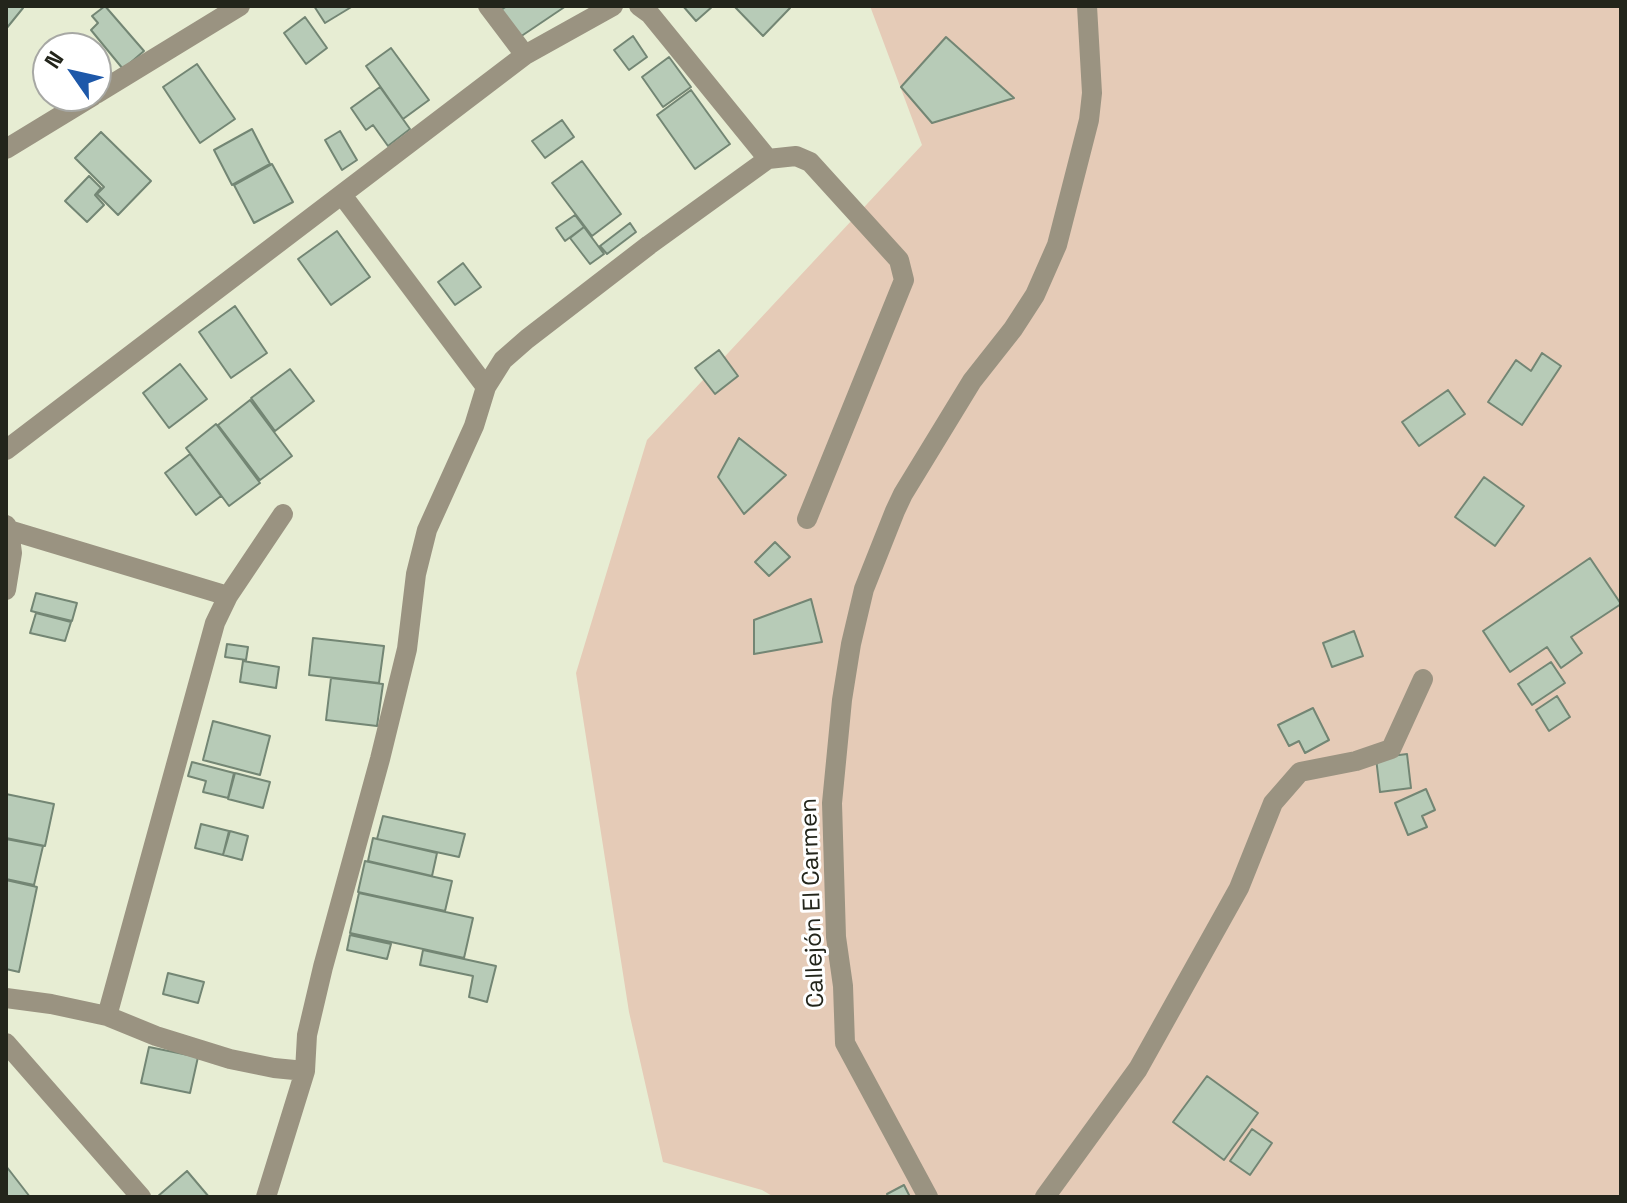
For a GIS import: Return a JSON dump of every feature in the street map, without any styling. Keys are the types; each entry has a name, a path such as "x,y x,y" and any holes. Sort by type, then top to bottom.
{"street":[{"path":"112,84 240,6"},
{"path":"488,6 525,55"},
{"path":"6,450 525,55 613,6"},
{"path":"639,6 650,14 768,159"},
{"name":"Callejón El Carmen","path":"928,1197 845,1043 843,986 836,937 832,803 842,700 864,589 903,494 972,381 1035,295 1057,245 1089,120 1092,93 1087,6"},
{"path":"6,149 66,112"},
{"path":"266,1197 305,1071 307,1035 323,967 407,649 416,574 427,530 474,426 486,387 503,360 527,339 649,245 768,159 796,156 810,162 899,260 904,280 807,519"},
{"path":"342,195 486,387"},
{"path":"107,1016 215,623 228,596 283,514"},
{"path":"6,590 12,553 8,527 228,596"},
{"path":"1045,1197 1138,1069 1239,888 1273,803 1300,772 1356,761 1391,749 1423,679"},
{"path":"6,998 107,1016 156,1036 230,1059 305,1071"},
{"path":"6,1043 141,1197"}],"shaded area":[{"path":"870,6 1621,6 1621,1197 774,1197 762,1190 663,1162 629,1012 576,673 647,440 922,145"}],"building":[{"path":"6,6 23,8 6,29"},
{"path":"105,6 144,51 123,69 112,56 112,32 93,32 91,30 98,23 92,16"},
{"path":"314,6 353,6 325,23"},
{"path":"507,6 566,6 517,39 498,12"},
{"path":"683,6 713,6 696,21"},
{"path":"734,6 788,6 790,8 763,36"},
{"path":"305,17 327,48 306,64 284,33"},
{"path":"633,36 647,57 629,70 614,50"},
{"path":"946,37 1014,98 932,123 901,87"},
{"path":"391,48 429,100 403,119 366,66"},
{"path":"669,57 691,87 663,107 642,77"},
{"path":"197,64 235,119 200,143 163,87"},
{"path":"380,87 410,129 388,146 373,125 366,130 351,108"},
{"path":"691,90 730,144 695,169 657,115"},
{"path":"562,120 574,137 545,158 532,141"},
{"path":"252,129 270,164 232,185 214,150"},
{"path":"340,131 357,160 342,170 325,140"},
{"path":"101,132 151,181 118,215 97,194 104,187 75,158"},
{"path":"582,161 621,214 592,236 552,183"},
{"path":"272,164 293,202 254,223 234,185"},
{"path":"89,176 101,188 95,195 104,205 87,222 65,201"},
{"path":"575,215 584,227 565,241 556,228"},
{"path":"630,223 636,232 607,254 600,246"},
{"path":"584,227 604,254 590,264 570,238"},
{"path":"337,231 370,277 331,305 298,259"},
{"path":"463,263 481,287 455,305 438,282"},
{"path":"235,306 267,353 231,378 199,332"},
{"path":"719,350 738,376 715,394 695,368"},
{"path":"1542,353 1561,366 1522,425 1488,402 1516,360 1531,371"},
{"path":"180,364 207,399 169,428 143,393"},
{"path":"290,369 314,401 275,431 251,398"},
{"path":"1448,390 1465,414 1419,446 1402,422"},
{"path":"250,400 292,456 260,480 218,425"},
{"path":"216,424 260,483 229,506 186,448"},
{"path":"739,438 786,475 744,514 718,477"},
{"path":"190,454 221,496 196,515 165,473"},
{"path":"1484,477 1524,506 1495,546 1455,517"},
{"path":"775,542 790,557 769,576 755,562"},
{"path":"1590,558 1621,604 1571,637 1582,653 1561,668 1547,647 1510,672 1483,631"},
{"path":"36,593 77,603 72,621 31,611"},
{"path":"811,599 822,642 754,654 754,620"},
{"path":"36,613 71,622 65,641 30,633"},
{"path":"1354,631 1363,656 1332,667 1323,643"},
{"path":"313,638 384,646 379,683 309,675"},
{"path":"227,644 248,647 246,660 225,657"},
{"path":"243,661 279,667 276,688 240,682"},
{"path":"1551,662 1565,683 1532,705 1518,684"},
{"path":"331,678 383,684 377,726 326,720"},
{"path":"1557,696 1570,717 1549,731 1536,710"},
{"path":"1313,708 1329,740 1305,753 1299,741 1289,746 1278,725"},
{"path":"213,721 270,736 260,775 203,760"},
{"path":"1407,754 1411,788 1380,792 1376,758"},
{"path":"192,762 234,773 228,798 203,792 206,781 188,776"},
{"path":"235,773 270,782 263,808 228,799"},
{"path":"1426,789 1435,810 1422,816 1427,827 1408,835 1395,803"},
{"path":"6,794 54,804 45,846 6,838"},
{"path":"383,816 465,834 459,857 377,839"},
{"path":"201,824 229,831 223,855 195,848"},
{"path":"230,831 248,836 242,860 223,855"},
{"path":"373,838 437,853 432,876 368,861"},
{"path":"6,839 43,846 34,885 6,879"},
{"path":"365,861 452,881 445,911 358,892"},
{"path":"6,880 37,887 19,972 6,969"},
{"path":"359,893 473,918 464,958 350,933"},
{"path":"350,935 391,944 387,959 347,950"},
{"path":"423,950 496,966 487,1002 469,997 473,976 420,965"},
{"path":"168,973 204,982 198,1003 163,994"},
{"path":"149,1047 198,1057 190,1093 141,1083"},
{"path":"1207,1076 1258,1113 1224,1160 1173,1122"},
{"path":"1252,1129 1272,1143 1250,1175 1230,1161"},
{"path":"6,1166 30,1197 6,1197"},
{"path":"187,1171 209,1197 157,1197"},
{"path":"904,1185 910,1197 888,1197 887,1194"}]}
